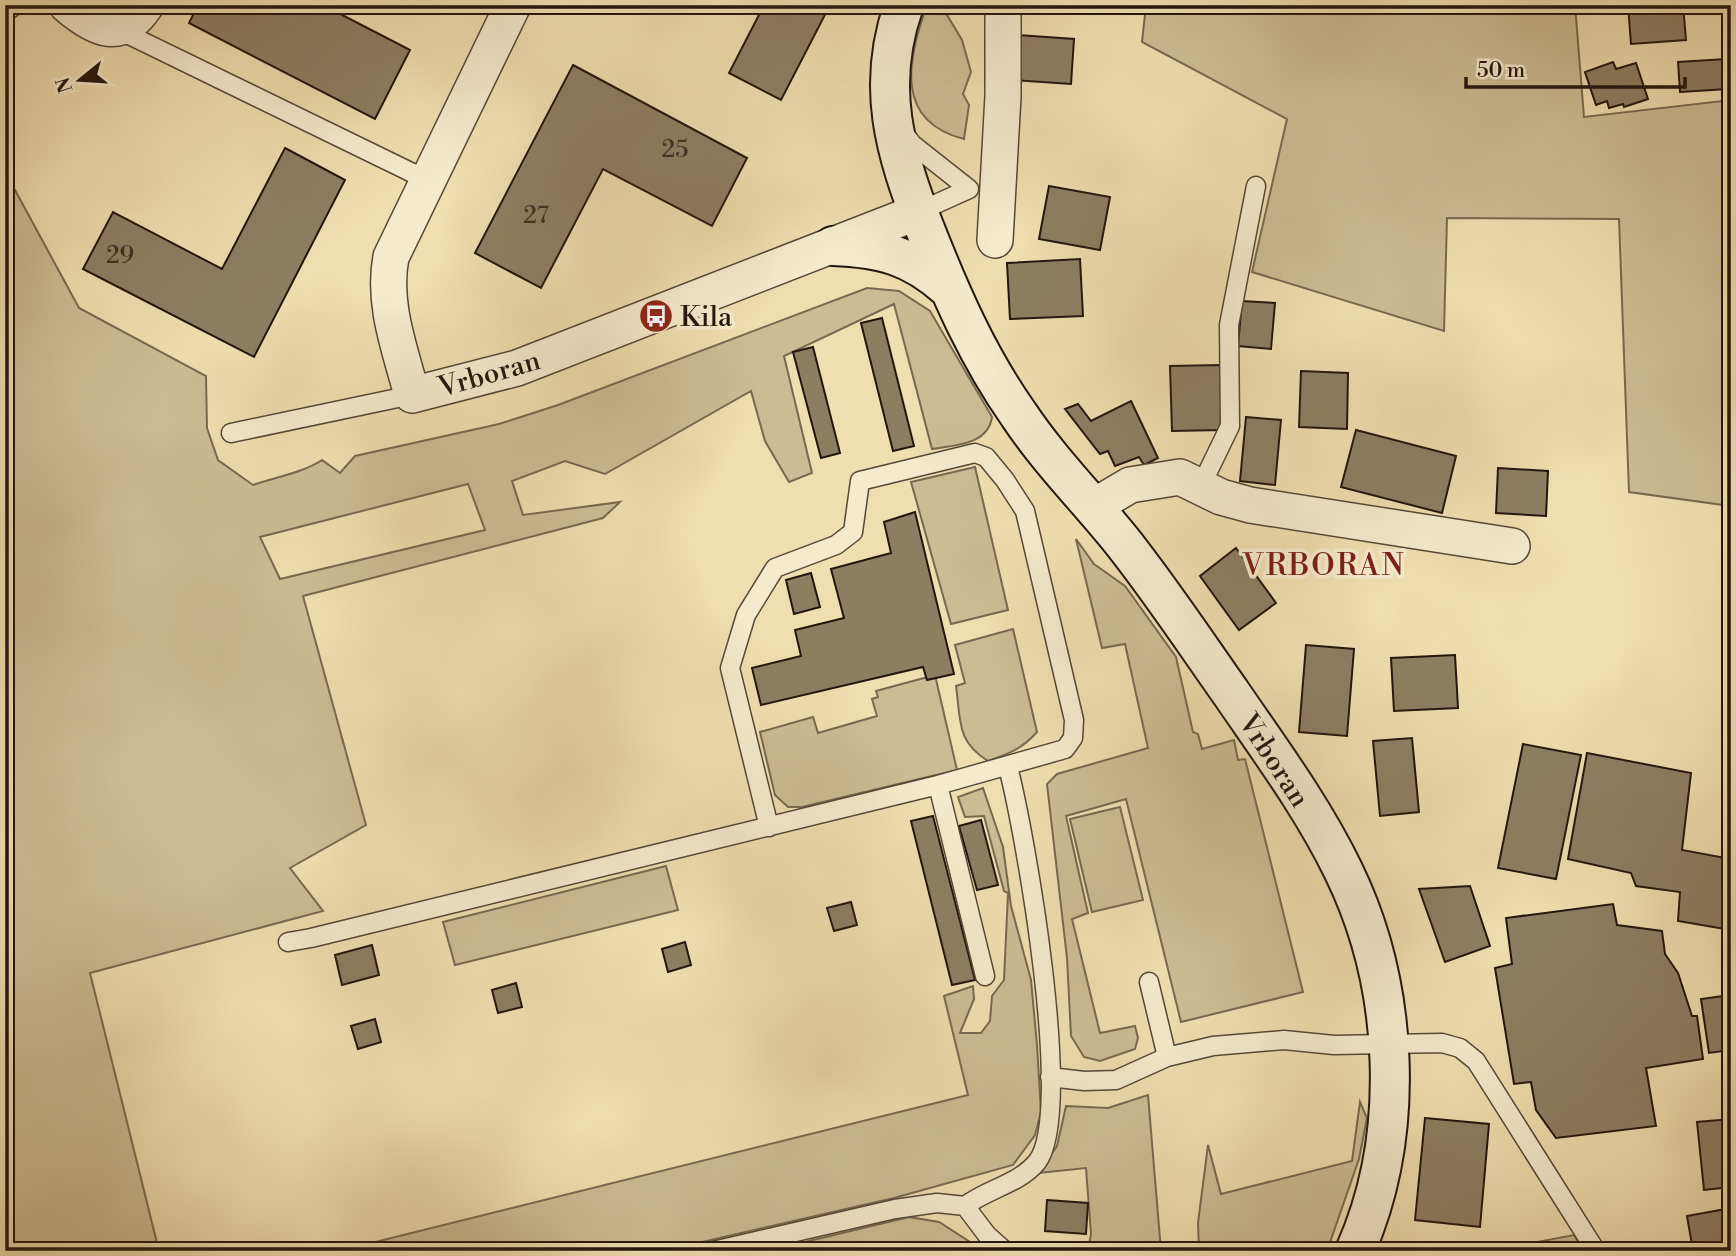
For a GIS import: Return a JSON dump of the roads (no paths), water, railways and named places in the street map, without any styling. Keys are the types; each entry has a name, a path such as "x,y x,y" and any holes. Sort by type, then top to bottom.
{"street":[{"path":"67,5 99,26 119,30 135,22 146,5"},
{"name":"Vrboran","path":"513,5 391,257 387,278 388,302 412,395 517,368 918,212"},
{"name":"Vrboran","path":"904,5 890,58 890,113 895,140 918,212 948,288 987,368 1020,416 1164,598 1248,718 1327,840 1361,913 1379,972 1387,1045 1389,1110 1374,1196 1355,1251"},
{"path":"995,240 1003,96 1003,5"},
{"path":"833,246 870,248 915,262 948,288"},
{"path":"1093,507 1130,485 1164,477 1180,477 1250,505 1512,546"}],"lane":[{"path":"5,13 15,5"},
{"path":"119,30 428,180"},
{"path":"890,113 912,144 969,189 918,212"},
{"path":"1201,486 1230,426 1229,325 1256,186"},
{"path":"231,433 412,395"},
{"path":"288,942 769,827 938,785 1008,767 1065,748 1073,738 1074,720 1025,512 1005,480 986,457 975,453 860,481 853,532 836,545 775,568 746,615 730,668 769,827"},
{"path":"713,1251 895,1209 937,1203 965,1206 981,1193 1026,1173 1038,1161 1047,1142 1052,1115 1050,1077 1034,888 1008,767"},
{"path":"938,785 985,976"},
{"path":"1149,982 1167,1057"},
{"path":"1050,1077 1084,1082 1116,1080 1167,1057 1213,1046 1284,1040 1387,1045 1442,1043 1460,1048 1476,1061 1595,1251"},
{"path":"965,1206 987,1235 1005,1251"}],"place":[{"name":"Kila","path":"656,316"}],"district":[{"name":"VRBORAN","path":"1324,565"}]}
